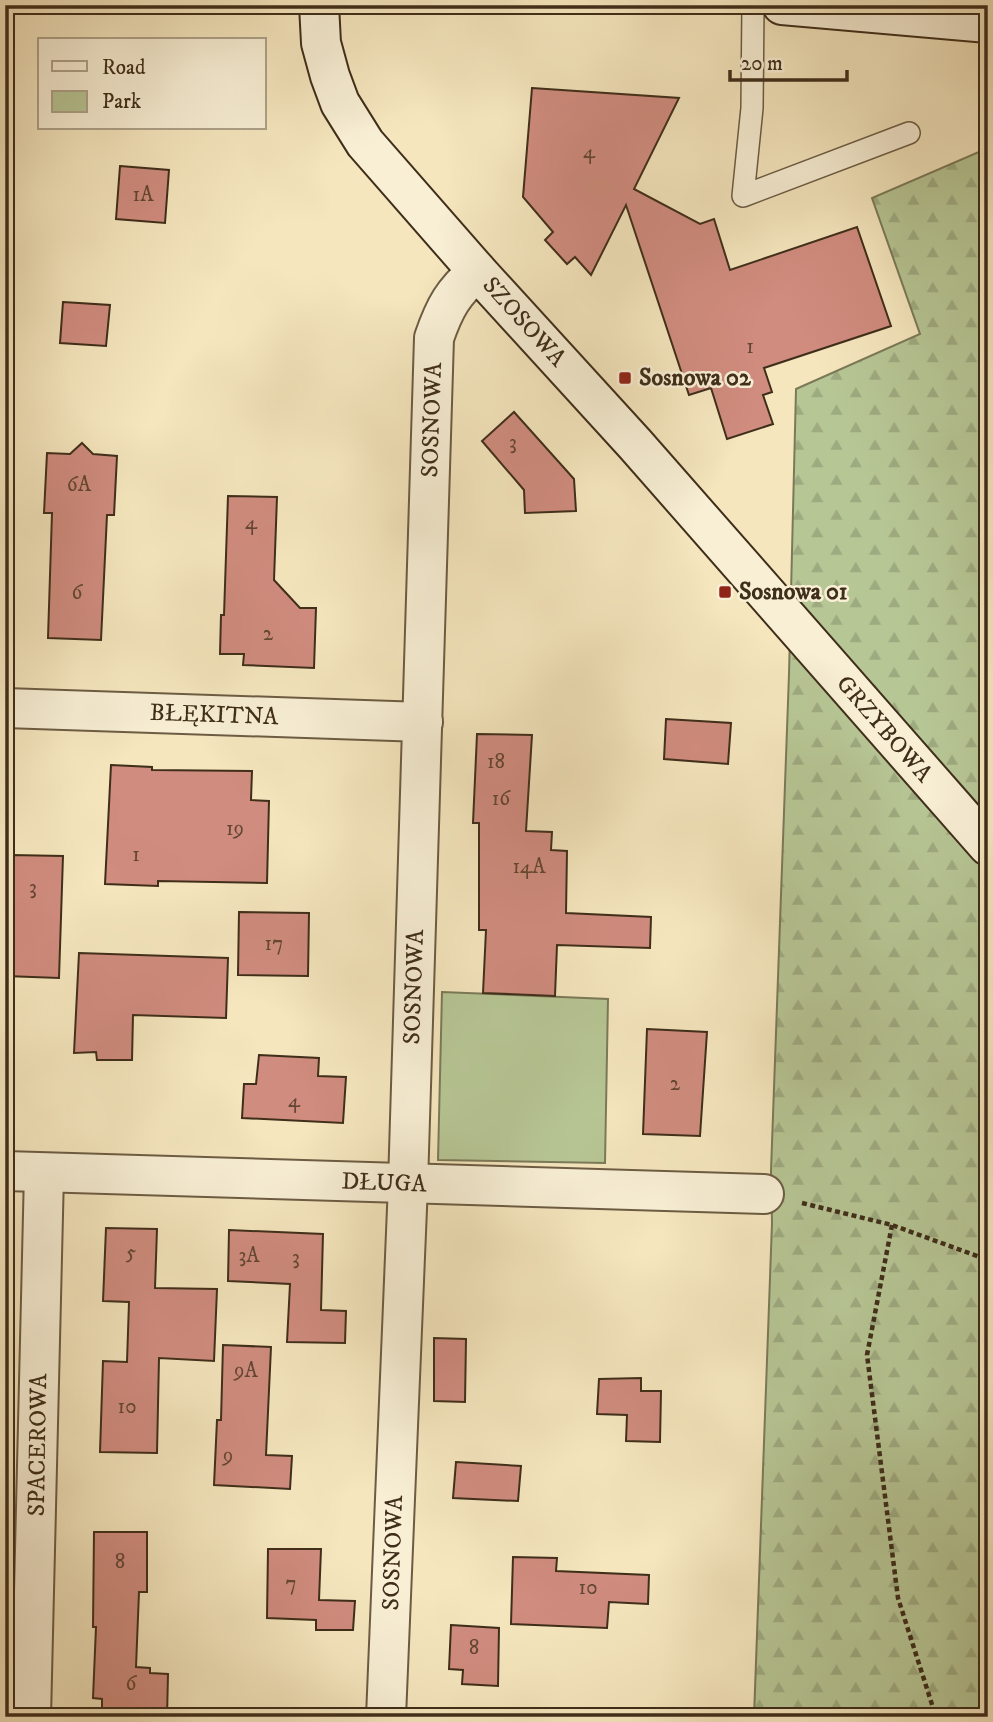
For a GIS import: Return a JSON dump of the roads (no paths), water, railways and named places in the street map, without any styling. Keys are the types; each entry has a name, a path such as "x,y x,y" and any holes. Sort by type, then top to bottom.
{"street":[{"name":"SZOSOWA","path":"319,5 321,43 330,76 340,103 365,144 635,444 781,612"},
{"path":"782,5 988,23"},
{"name":"SOSNOWA","path":"386,1717 408,1184 434,338 444,307 457,289 477,271"},
{"name":"GRZYBOWA","path":"781,612 988,846"},
{"name":"BŁĘKITNA","path":"5,708 423,722"},
{"name":"DŁUGA","path":"5,1171 764,1194"},
{"name":"SPACEROWA","path":"31,1717 44,1173"}],"lane":[{"path":"753,5 752,108 743,196 909,133"}],"place":[{"name":"Sosnowa 02","path":"625,378"},
{"name":"Sosnowa 01","path":"725,592"}]}
